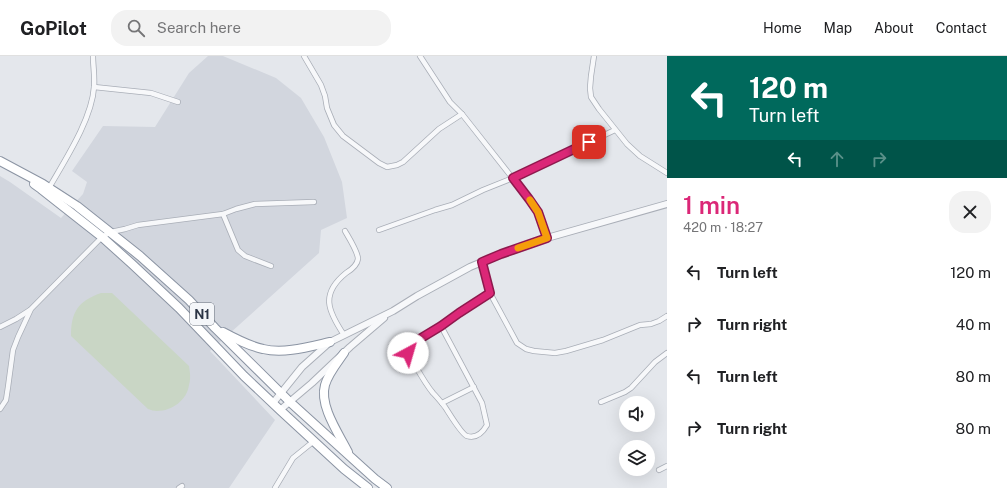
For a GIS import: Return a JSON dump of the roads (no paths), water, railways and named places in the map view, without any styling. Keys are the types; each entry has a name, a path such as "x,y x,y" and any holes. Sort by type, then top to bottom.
{"highway":[{"name":"N1","path":"0,161 49,188 77,206 111,232 163,276 290,402 375,479 387,488"},
{"name":"N1","path":"0,165 41,189 102,237 180,308 244,376 280,410 344,469 368,488"},
{"path":"215,328 248,344 263,349 276,351 292,350 330,342"},
{"path":"344,353 330,373 325,385 323,396 330,416 350,456"}],"street":[{"path":"49,188 90,108 94,87 92,56"},
{"path":"304,56 321,85 327,108 334,125 343,136 379,163 387,167 403,162 439,129 462,114"},
{"path":"420,56 450,102 462,114 529,199 538,212 547,238"},
{"path":"594,56 590,88 592,97 598,109 614,130 640,156 667,172"},
{"path":"94,87 151,93 178,102"},
{"path":"379,230 452,205 614,130"},
{"path":"0,327 31,309 102,237 111,232 138,225 223,214 254,204 314,202"},
{"path":"273,403 302,367 330,342 393,311 454,275 501,254 547,238 667,204"},
{"path":"223,214 238,250 244,256 271,266"},
{"path":"344,335 333,316 329,300 330,292 336,283 356,265 358,261 358,255 345,231"},
{"path":"482,262 490,293 518,343 526,349 555,353 566,352 640,325 651,324 667,316"},
{"path":"441,326 482,403 487,425 478,435 472,437 466,436 461,432 442,403 426,383 407,349 408,346 490,293"},
{"path":"0,409 6,400 14,350 18,337 31,309"},
{"path":"280,410 393,311"},
{"path":"601,402 631,388 655,362 667,353"},
{"path":"442,403 474,387"},
{"path":"275,488 292,458 314,441"},
{"path":"659,470 667,466"}]}
